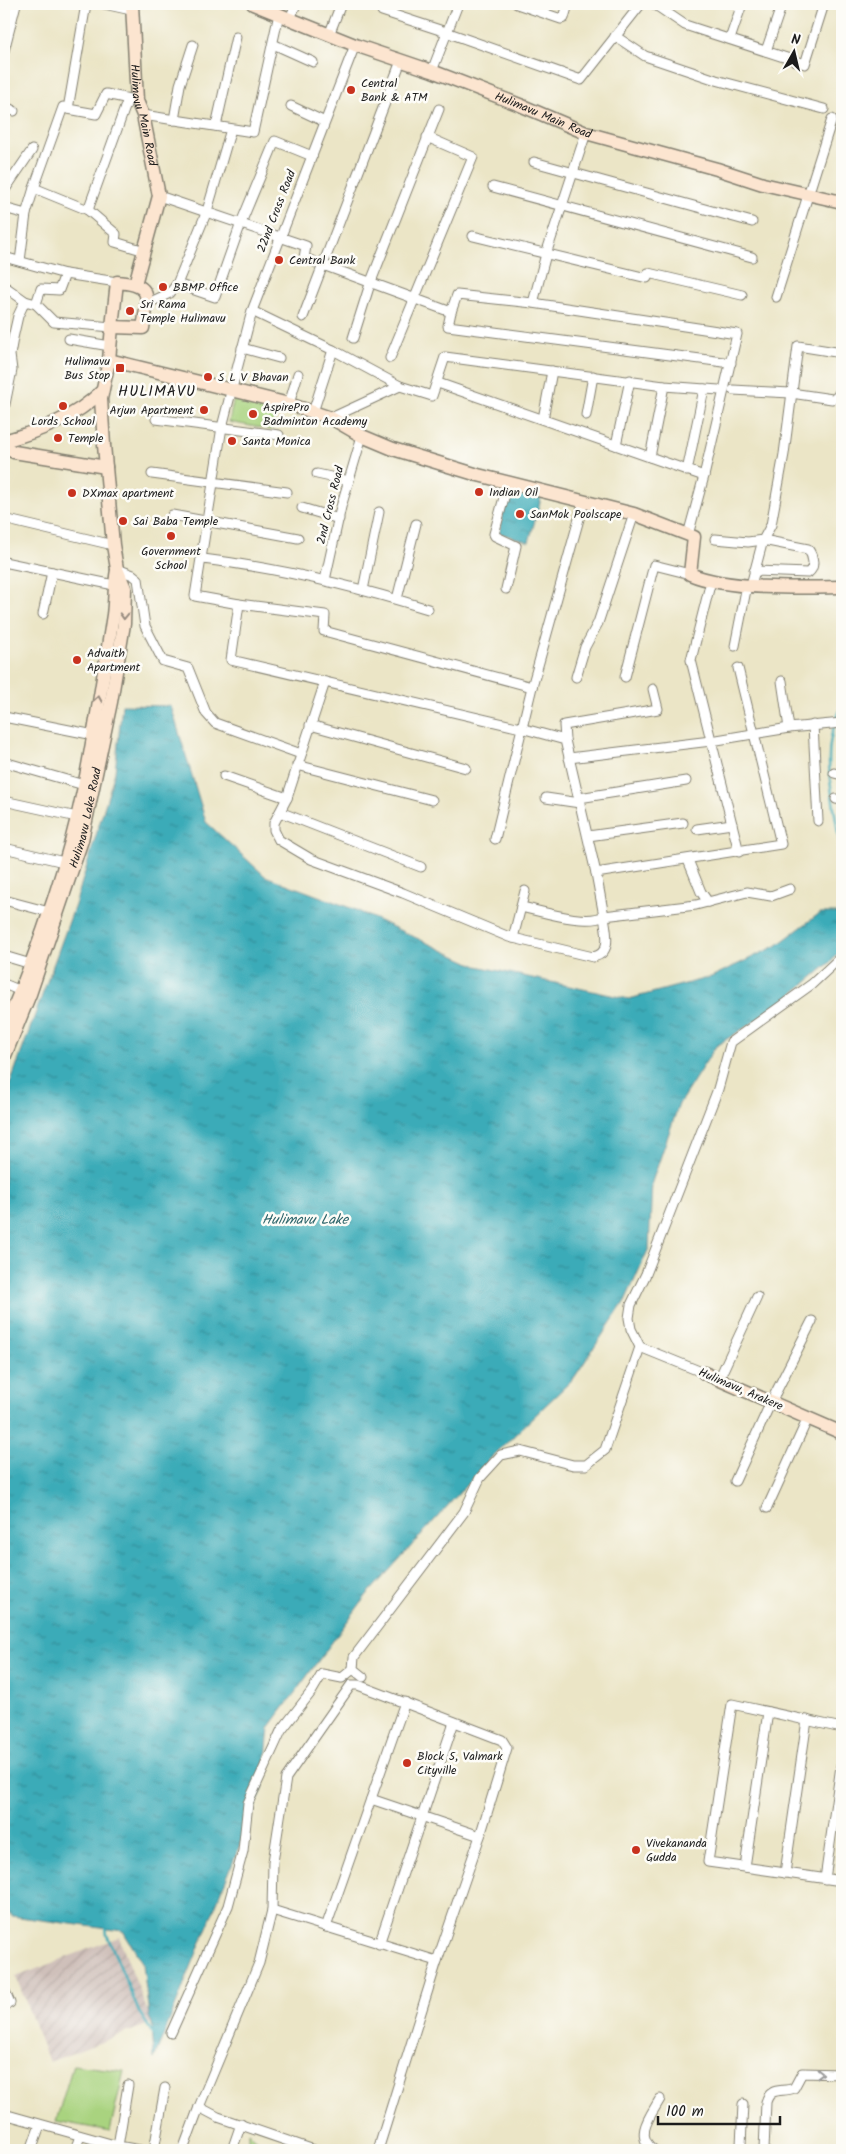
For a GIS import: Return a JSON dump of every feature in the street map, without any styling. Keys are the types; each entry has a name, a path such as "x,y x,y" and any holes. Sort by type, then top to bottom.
{"street":[{"path":"4,51 16,4"},
{"path":"68,109 86,4"},
{"path":"104,4 132,7"},
{"name":"Hulimavu Main Road","path":"253,4 354,45 432,72 586,133 717,168 763,184 842,202"},
{"path":"143,115 253,132 273,44 285,16 296,4"},
{"path":"329,35 342,4"},
{"path":"432,72 458,4"},
{"path":"517,4 563,19 568,4"},
{"path":"382,11 581,80 640,4"},
{"path":"654,4 685,25 805,64 824,4"},
{"path":"730,39 742,4"},
{"path":"766,51 782,4"},
{"name":"Hulimavu Main Road","path":"132,7 133,100 143,115 160,196 134,284"},
{"path":"615,36 645,56 716,80 824,109"},
{"path":"216,126 236,37"},
{"path":"273,44 313,62"},
{"path":"174,120 180,85 193,45"},
{"name":"22nd Cross Road","path":"239,604 196,596 222,427 230,389 252,311 354,45"},
{"path":"303,317 401,61"},
{"path":"20,261 26,214 63,107 96,114 106,94 133,100 88,210"},
{"path":"4,106 14,111"},
{"path":"291,106 324,121"},
{"path":"353,338 370,284 439,109"},
{"path":"776,297 832,118"},
{"path":"146,304 170,293 177,284 207,211 231,128"},
{"path":"533,303 546,254 586,133"},
{"path":"390,358 474,157 427,137"},
{"path":"177,284 215,296 241,223 275,141 312,156"},
{"path":"4,190 32,150"},
{"path":"534,162 752,222"},
{"path":"34,188 88,210 116,234 115,242 144,251"},
{"path":"493,188 752,257"},
{"path":"160,196 306,246 304,258 370,284 451,312"},
{"path":"4,208 26,214"},
{"path":"473,236 647,278 648,273 742,295"},
{"path":"4,257 65,274 134,284 143,288 146,294 143,328 54,322 36,304 24,301 4,286"},
{"path":"36,304 40,288 59,290 65,274"},
{"path":"116,282 109,360 289,404 331,418 362,436 393,449 508,482 634,514 694,537 690,574"},
{"path":"688,535 704,476 720,398 731,363 736,334 533,303 457,296 451,312 448,326 731,363"},
{"path":"4,408 12,370 9,337 24,301"},
{"path":"252,311 333,350 400,386 432,396 438,383 445,357 664,386 719,390"},
{"path":"69,339 110,346"},
{"path":"735,646 749,585 763,540 771,525 784,454 798,346 842,353"},
{"path":"242,348 279,358"},
{"path":"313,412 333,350"},
{"name":"Hulimavu Lake Road","path":"4,1058 30,994 53,914 64,862 98,736 124,624 124,588 117,569 113,545 102,408 102,391 109,360"},
{"path":"543,419 552,371"},
{"path":"289,404 298,374"},
{"path":"586,415 593,376"},
{"path":"616,445 630,380"},
{"path":"438,383 704,476"},
{"path":"331,418 400,386"},
{"path":"650,457 664,386"},
{"path":"687,471 704,389"},
{"path":"733,390 791,393 832,400 836,398 842,389"},
{"path":"4,441 66,418 89,404 102,391"},
{"path":"156,419 279,435"},
{"name":"2nd Cross Road","path":"325,580 339,519 362,436"},
{"path":"4,447 14,452 106,467"},
{"path":"152,474 287,492"},
{"path":"317,474 349,481"},
{"path":"506,589 516,546 494,534 508,482"},
{"path":"495,838 521,728 584,502"},
{"path":"302,508 339,519"},
{"path":"363,590 379,512"},
{"path":"576,677 584,647 598,623 634,514"},
{"path":"172,515 298,538"},
{"path":"4,519 113,545"},
{"path":"397,600 416,524"},
{"path":"715,539 748,542 763,540 808,549 813,560 812,568 808,573 754,572"},
{"path":"203,559 257,566 325,580 428,609"},
{"path":"4,562 114,585"},
{"path":"625,677 654,565 690,574 703,580 749,585 842,587"},
{"path":"117,569 134,575 138,579 142,617 150,637 163,661 188,668 206,713 215,723 301,754"},
{"name":"Hulimavu Lake Road","path":"4,1031 82,840 98,736 114,609 114,585 117,569"},
{"path":"43,614 52,572"},
{"path":"711,580 691,660 739,852"},
{"path":"532,687 324,631 325,615 239,604 231,660 565,740"},
{"path":"596,873 781,844 738,668"},
{"path":"782,681 789,728"},
{"path":"325,682 287,798 274,823 279,840 311,860 403,893 513,938 593,957 604,952 607,938 596,873 565,740 564,725 658,709 652,689"},
{"path":"4,717 98,736"},
{"path":"569,758 711,741 839,722"},
{"path":"310,725 466,768"},
{"path":"813,726 818,821"},
{"path":"4,762 84,785"},
{"path":"297,765 432,800"},
{"path":"224,776 287,798"},
{"path":"546,798 579,801 686,782"},
{"path":"4,802 77,817"},
{"path":"280,812 421,867"},
{"path":"588,836 683,823"},
{"path":"697,829 732,824"},
{"path":"4,848 64,862"},
{"path":"688,860 701,892 708,902"},
{"path":"521,907 574,918 598,919 604,916 696,905 747,892 771,896 790,889"},
{"path":"513,938 524,891"},
{"path":"4,900 53,914"},
{"path":"4,956 31,964"},
{"path":"171,2034 228,1906 243,1851 248,1803 281,1731 312,1691 322,1674 342,1678 352,1669 354,1657 464,1512 480,1478 501,1454 520,1451 573,1465 586,1465 605,1450 640,1347 631,1329 629,1318 631,1305 646,1274 718,1089 731,1042 812,984 842,956"},
{"path":"4,984 21,991"},
{"path":"719,1379 757,1297"},
{"path":"734,1481 812,1321"},
{"name":"Hulimavu, Arakere","path":"640,1347 719,1379 842,1433"},
{"path":"767,1508 808,1418"},
{"path":"352,1669 363,1677"},
{"path":"183,2150 259,1963 272,1910 274,1862 284,1784 288,1773 351,1685 358,1685 502,1740 507,1748 480,1836 437,1961 378,2150"},
{"path":"326,1927 405,1702"},
{"path":"842,1728 732,1704 708,1862 842,1881"},
{"path":"745,1867 768,1712"},
{"path":"785,1873 807,1720"},
{"path":"379,1944 454,1722"},
{"path":"825,1879 842,1759"},
{"path":"371,1799 480,1836"},
{"path":"272,1910 437,1961"},
{"path":"4,1989 10,2003 4,2006"},
{"path":"764,2150 766,2102 770,2094 776,2090 794,2088 802,2073 842,2074"},
{"path":"117,2148 128,2085"},
{"path":"154,2150 165,2088"},
{"path":"654,2150 644,2140 643,2130 660,2098"},
{"path":"743,2150 741,2145 744,2104"},
{"path":"199,2107 218,2117 314,2150"},
{"path":"4,2114 117,2148 140,2150"},
{"path":"232,2150 241,2124"},
{"path":"31,2150 40,2125"},
{"path":"75,2150 80,2136"}],"shaded area":[{"path":"119,1937 152,2023 49,2062 16,1977"}],"green space":[{"name":"AspirePro Badminton Academy","path":"234,398 277,406 272,430 229,422"},
{"path":"73,2065 124,2071 110,2131 56,2121"},
{"path":"248,2132 269,2150 248,2150"}],"water":[{"name":"SanMok Poolscape","path":"509,487 542,495 529,542 499,533"},
{"name":"Hulimavu Lake","path":"122,705 171,706 206,822 265,876 356,910 477,966 629,999 711,977 776,946 820,913 836,913 842,918 842,947 832,961 774,1009 716,1046 679,1104 652,1182 649,1248 625,1301 574,1378 491,1458 366,1596 269,1728 263,1788 154,2059 152,2023 149,2017 143,1964 123,1931 12,1916 4,1911 4,1100 75,905 115,772"}],"waterway":[{"path":"836,721 842,705"},
{"path":"834,727 829,753 829,768 839,840 842,845"},
{"path":"106,1926 107,1935 139,2012 154,2035"}],"place":[{"name":"Central Bank & ATM","path":"351,90"},
{"name":"Central Bank","path":"279,260"},
{"name":"BBMP Office","path":"163,287"},
{"name":"Sri Rama Temple Hulimavu","path":"130,311"},
{"name":"Hulimavu Bus Stop","path":"120,368"},
{"name":"S L V Bhavan","path":"208,377"},
{"name":"Lords School","path":"63,406"},
{"name":"Arjun Apartment","path":"204,410"},
{"name":"AspirePro Badminton Academy","path":"253,414"},
{"name":"Temple","path":"58,438"},
{"name":"Santa Monica","path":"232,441"},
{"name":"Indian Oil","path":"479,492"},
{"name":"DXmax apartment","path":"72,493"},
{"name":"SanMok Poolscape","path":"520,514"},
{"name":"Sai Baba Temple","path":"123,521"},
{"name":"Government School","path":"171,536"},
{"name":"Advaith Apartment","path":"77,660"},
{"name":"Block 5, Valmark Cityville","path":"407,1763"},
{"name":"Vivekananda Gudda","path":"636,1850"}],"district":[{"name":"HULIMAVU","path":"157,391"}]}
